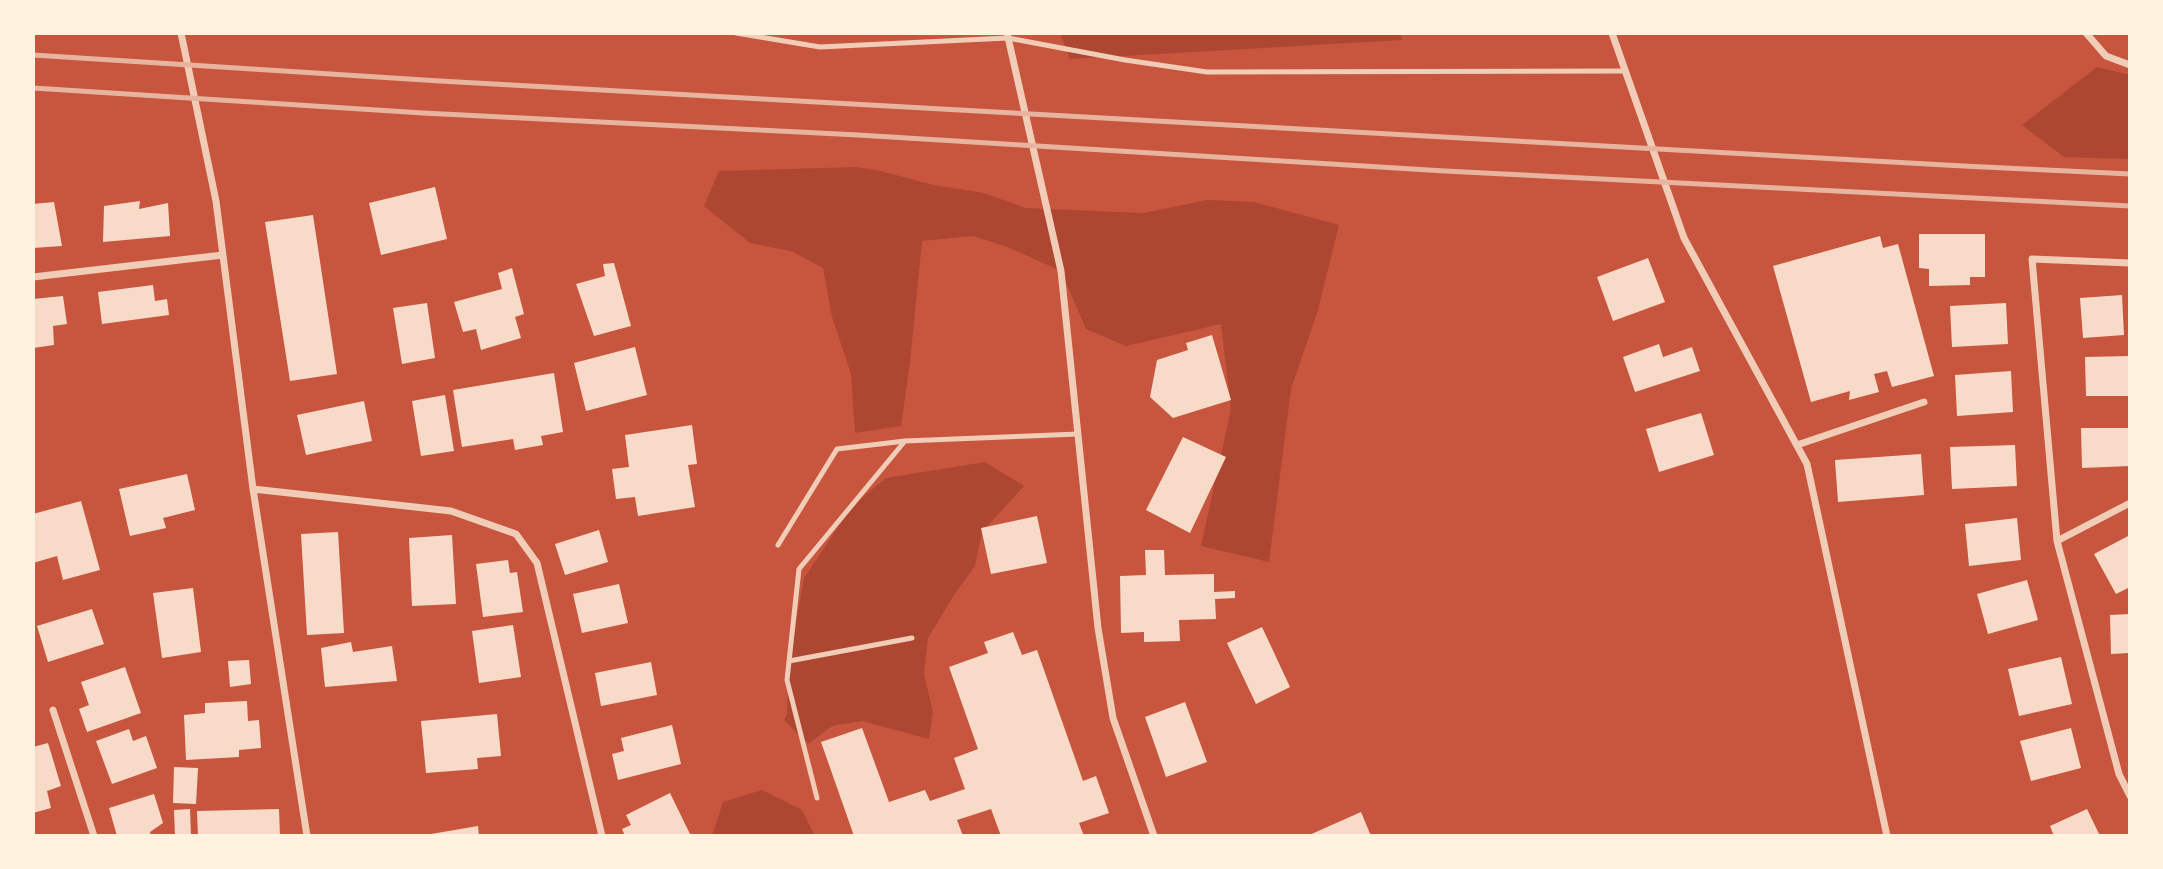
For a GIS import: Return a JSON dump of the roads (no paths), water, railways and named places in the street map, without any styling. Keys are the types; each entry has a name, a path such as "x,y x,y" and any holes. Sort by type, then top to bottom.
{"street":[{"path":"181,33 216,201 253,489 307,836"},
{"path":"1612,33 1684,238 1807,464 1887,836"},
{"path":"2086,33 2106,56 2130,65"},
{"path":"1008,36 1061,271 1098,628 1113,718 1154,836"},
{"path":"33,277 223,255"},
{"path":"2130,263 2032,260 2057,541 2119,774 2130,796"},
{"path":"1797,445 1924,402"},
{"path":"253,489 451,511 516,534 537,563 602,836"},
{"path":"2057,541 2130,503"},
{"path":"53,710 94,836"}],"lane":[{"path":"736,33 820,47 1008,36 1125,60 1207,72 1626,71"},
{"path":"779,545 837,449 905,442 1078,433"},
{"path":"817,799 787,680 799,569 905,442"},
{"path":"789,661 912,638"}],"railway":[{"path":"33,55 440,81 2130,174"},
{"path":"33,88 1445,171 2130,206"}]}
